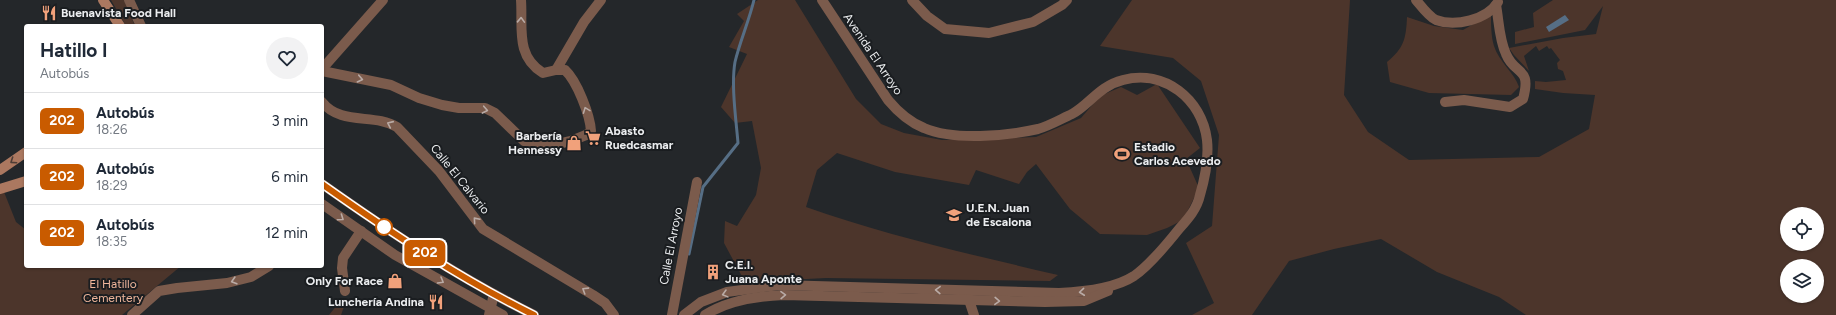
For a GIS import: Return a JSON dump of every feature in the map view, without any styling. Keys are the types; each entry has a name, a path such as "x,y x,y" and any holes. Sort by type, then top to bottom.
{"main road":[{"path":"103,0 109,12 118,24"},
{"path":"109,12 112,24"},
{"path":"0,170 24,153"},
{"path":"0,189 24,182"}],"street":[{"path":"129,0 140,24"},
{"path":"324,68 384,0"},
{"path":"324,70 391,85 419,98 442,105 459,108 485,108 495,113 524,141 544,146 571,142 591,131 591,122 586,107 568,73 562,69 543,74 535,69 527,55 520,32 521,0"},
{"path":"556,70 584,22 602,0"},
{"name":"Avenida El Arroyo","path":"684,315 701,302 727,292 779,286 967,295 1045,302 1084,301 1109,290 1120,282 1134,276 1159,254 1194,211 1200,198 1207,155 1205,132 1192,103 1180,91 1158,79 1147,78 1122,80 1095,94 1073,113 1038,129 979,135 942,133 924,128 898,112 861,61 822,0"},
{"path":"912,0 927,16 945,29 989,33 1033,22 1062,5 1067,0"},
{"path":"1416,0 1435,20 1456,24 1478,17 1498,3 1502,41 1506,55 1524,75 1527,84 1523,99 1510,107 1464,100 1445,102"},
{"name":"Calle El Calvario","path":"324,104 340,116 381,120 389,122 397,127 439,171 483,228 593,295 605,303 614,315"},
{"name":"Calle El Arroyo","path":"672,315 697,182"},
{"path":"324,185 398,237 494,294 534,315"},
{"path":"324,205 395,255 490,312 503,315"},
{"path":"344,291 342,268 343,258 361,231"},
{"path":"132,315 159,291 227,283 251,277 266,268"},
{"path":"490,312 494,294"},
{"path":"967,295 974,315"},
{"name":"Avenida El Arroyo","path":"705,315 731,303 765,296 967,295"}],"green space":[{"path":"111,0 124,0 134,24 125,24"},
{"path":"758,0 795,0 856,99 881,124 904,133 942,140 1036,137 1081,118 1100,96 1121,87 1137,95 1157,84 1200,148 1186,159 1199,188 1183,220 1167,228 1147,235 1100,234 1070,209 1036,164 1027,172 1019,184 976,170 969,185 895,172 837,153 817,170 806,207 899,236 1058,275 1050,281 826,278 745,282 724,243 725,221 737,226 756,195 761,168 752,121 735,123 721,107 747,54 729,47 744,21 737,14"},
{"path":"1132,0 1350,0 1344,95 1368,132 1409,160 1539,157 1589,129 1595,95 1535,89 1535,81 1546,82 1566,80 1563,71 1558,69 1557,63 1560,60 1551,48 1549,49 1547,46 1539,51 1536,46 1524,56 1529,71 1509,48 1563,38 1596,34 1603,6 1585,30 1515,44 1515,32 1534,27 1533,13 1553,0 1836,0 1836,315 1526,315 1499,297 1437,272 1381,239 1334,249 1289,261 1252,315 1192,315 1214,303 1186,243 1212,226 1219,135 1201,81 1173,58 1100,46"},
{"path":"1491,14 1492,34 1496,52 1514,77 1519,87 1511,95 1429,93 1390,82 1387,62 1401,47 1405,37 1407,17 1434,26 1463,30"},
{"name":"El Hatillo Cementery","path":"4,192 16,222 24,228 24,268 179,268 122,315 0,315 0,193"},
{"path":"338,304 345,304 341,315 329,315"}],"water":[{"path":"1565,15 1569,20 1549,32 1546,27"}],"waterway":[{"path":"689,254 703,187 738,143 734,102 735,62 754,0"}],"bus line":[{"name":"202","path":"324,185 398,237 494,294 534,315"}],"place":[{"name":"Buenavista Food Hall","path":"49,13"},
{"name":"Abasto Ruedcasmar","path":"593,138"},
{"name":"Barbería Hennessy","path":"574,143"},
{"name":"Estadio Carlos Acevedo","path":"1122,154"},
{"name":"U.E.N. Juan de Escalona","path":"954,215"},
{"name":"C.E.I. Juana Aponte","path":"713,272"},
{"name":"Only For Race","path":"395,281"},
{"name":"Lunchería Andina","path":"436,302"}]}
